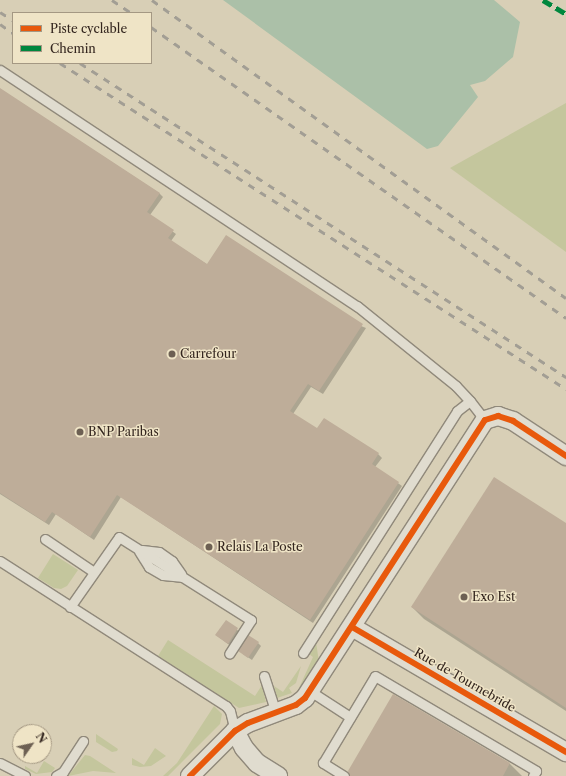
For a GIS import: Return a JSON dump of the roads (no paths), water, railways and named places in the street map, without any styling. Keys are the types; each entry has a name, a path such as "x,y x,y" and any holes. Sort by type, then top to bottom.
{"street":[{"path":"190,776 235,731 302,701 352,627 485,420 498,416 513,422 566,456"},
{"name":"Rue de Tournebride","path":"352,627 566,752"},
{"path":"235,731 244,748 256,763 278,776"}],"lane":[{"path":"0,70 357,306 456,386 485,420"},
{"path":"303,653 456,412 470,401"},
{"path":"70,607 119,537 251,620 229,654"},
{"path":"45,539 96,570"},
{"path":"0,561 226,706 230,711 235,731"},
{"path":"264,676 276,713"},
{"path":"344,776 323,763 375,676 536,771 533,776"},
{"path":"310,691 350,717"},
{"path":"56,776 63,772 83,741"},
{"path":"0,763 12,771 25,776"}],"railway":[{"path":"112,0 130,12"},
{"path":"152,0 566,298"},
{"path":"0,12 12,19"},
{"path":"0,24 12,32"},
{"path":"152,28 566,318"},
{"path":"62,64 566,389"},
{"path":"82,64 566,377"}],"place":[{"name":"Carrefour","path":"172,354"},
{"name":"BNP Paribas","path":"80,432"},
{"name":"Relais La Poste","path":"209,547"},
{"name":"Exo Est","path":"464,597"}]}
